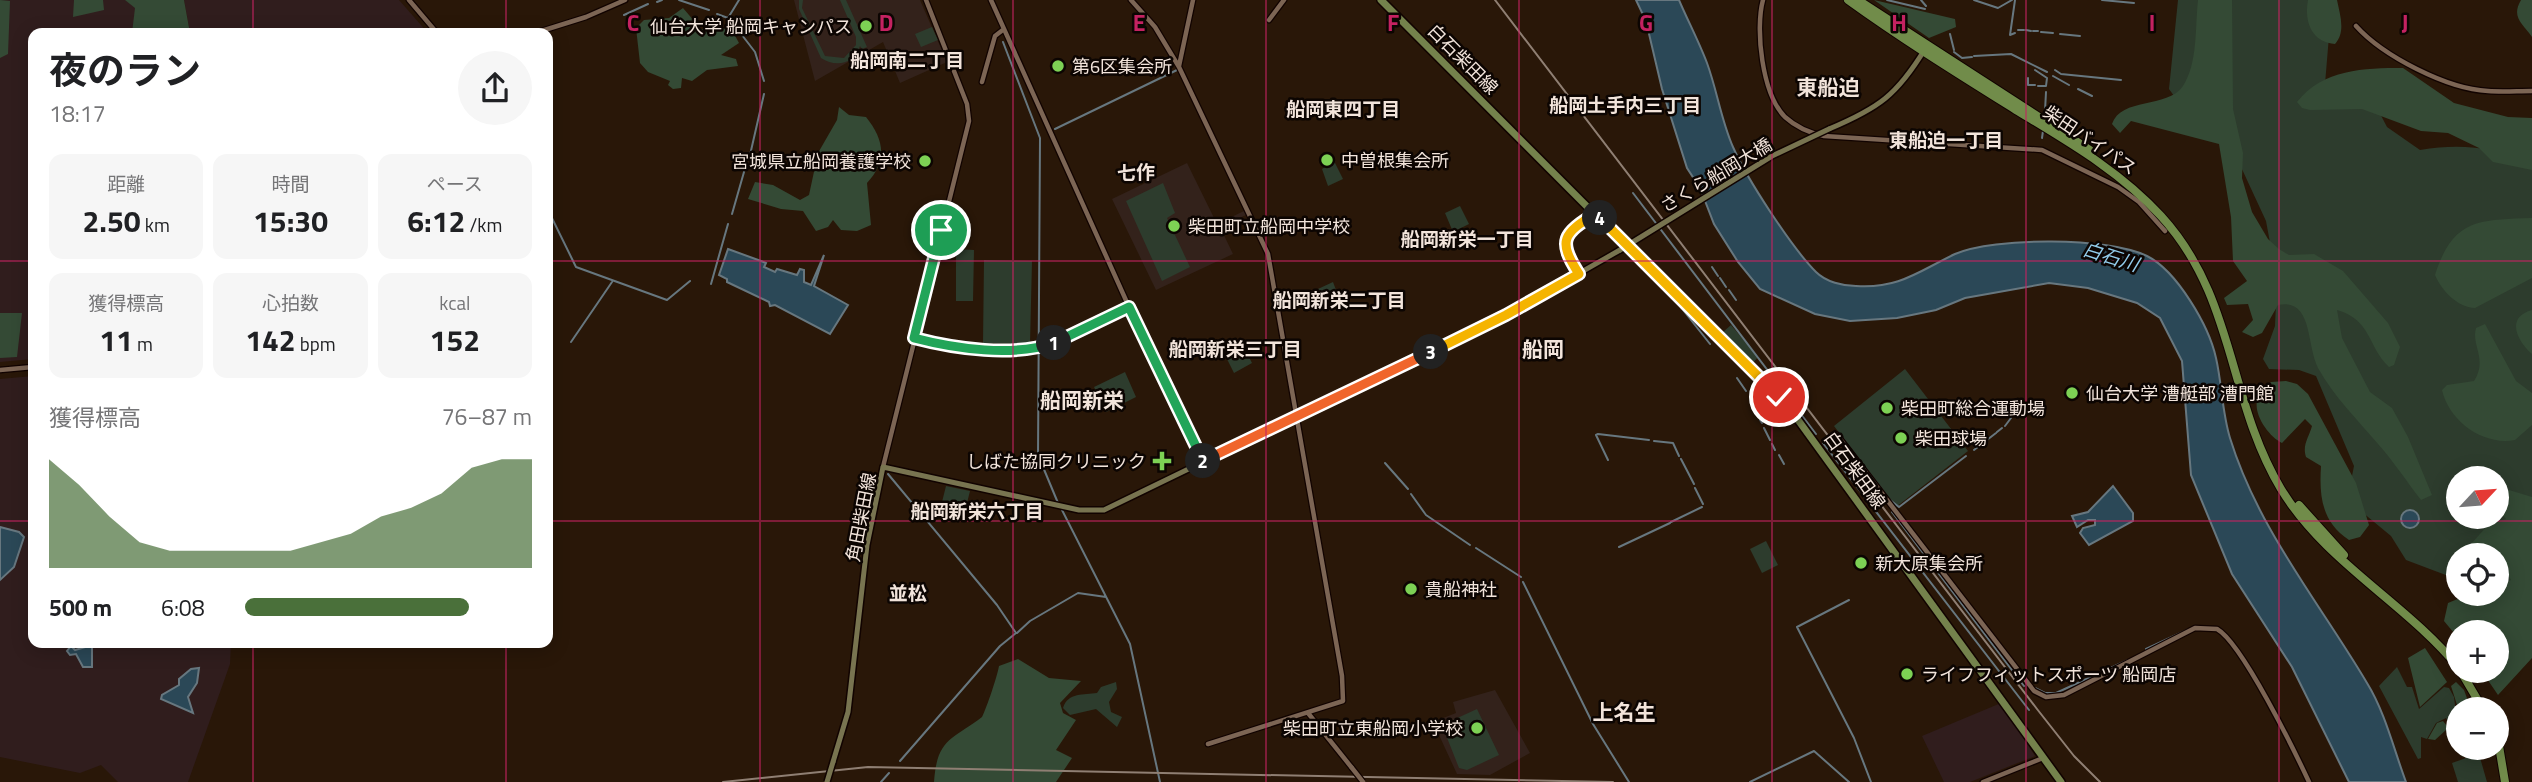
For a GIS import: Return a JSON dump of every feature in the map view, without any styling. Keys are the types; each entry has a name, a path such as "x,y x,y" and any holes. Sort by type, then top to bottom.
{"highway":[{"name":"柴田バイパス","path":"1848,0 2108,169 2169,225 2193,258 2217,305 2255,433 2283,491 2321,541 2420,626 2446,653"},
{"name":"柴田バイパス","path":"1858,0 1925,49 2093,152 2132,181 2168,217 2199,258 2220,301 2259,429 2284,484 2324,536 2428,627 2446,647"},
{"path":"2498,760 2502,782"},
{"path":"2500,760 2502,782"}],"main road":[{"name":"白石柴田線","path":"1381,0 1793,413 2061,782"},
{"name":"さくら船岡大橋","path":"1620,250 1772,156 1864,114 1888,99 1925,49"},
{"path":"1579,274 1566,252 1565,240 1570,232 1596,213"},
{"name":"角田柴田線","path":"827,782 849,702 869,533 883,467 1090,512 1104,510 1493,322 1620,250"}],"street":[{"path":"409,0 433,28"},
{"path":"551,28 586,17 625,0"},
{"path":"990,0 1129,307 1204,462"},
{"path":"1131,0 1155,27 1179,67 1268,254 1323,562 1343,701 1208,744"},
{"path":"1179,67 1193,0"},
{"path":"1269,20 1284,0"},
{"path":"1763,0 1760,33 1768,84 1783,115 1809,132 1824,136 2042,150 2118,187 2139,202 2165,231"},
{"path":"883,467 969,121 964,96 927,1"},
{"path":"2356,26 2390,56 2462,86 2488,91 2532,90"},
{"path":"982,82 995,36 1004,29"},
{"path":"914,338 950,345 1038,347 1129,307"},
{"path":"0,370 28,367"},
{"path":"1837,435 2034,691 2046,696 2064,695 2195,628 2217,629 2229,638 2257,684 2293,745 2309,782"},
{"path":"1308,713 1363,782"},
{"path":"1983,782 2044,758"}],"shaded area":[{"path":"0,0 180,0 181,28 28,28 28,359 0,362"},
{"path":"184,0 399,0 424,28 189,28"},
{"name":"仙台大学 船岡キャンパス","path":"794,0 920,0 947,62 900,83 883,42 815,81"},
{"name":"柴田町立船岡中学校","path":"1187,163 1217,224 1244,211 1246,215 1220,227 1233,254 1156,290 1112,199"},
{"path":"28,376 28,648 231,648 230,664 188,782 118,782 101,765 80,773 0,757 0,379"},
{"name":"柴田町立東船岡小学校","path":"1495,690 1530,753 1490,775 1457,774 1433,722 1456,713 1453,702"},
{"path":"2001,703 2035,756 1970,782 1944,782 1922,736"}],"green space":[{"path":"0,0 10,1 8,54 0,58"},
{"path":"74,0 103,0 104,10 73,17"},
{"path":"125,0 184,0 189,28 133,28 135,8"},
{"path":"799,0 803,0 802,8 825,56 844,58 856,45 856,37 840,0 846,0 867,47 862,49 860,46 853,57 844,62 833,63 821,58 799,9"},
{"path":"1874,0 1955,19 1956,27 1929,38"},
{"path":"2178,0 2332,0 2325,84 2360,75 2387,127 2420,150 2477,148 2532,161 2532,584 2509,583 2509,543 2446,543 2446,575 2406,560 2391,536 2362,512 2350,486 2354,466 2316,376 2299,370 2269,369 2263,359 2275,326 2277,280 2266,221 2235,154 2177,100 2169,89"},
{"path":"2198,0 2232,0 2233,109 2243,153 2242,178 2252,212 2268,239 2279,249 2289,255 2314,254 2343,271 2388,323 2400,347 2394,365 2389,367 2357,320 2337,310 2342,338 2370,392 2392,408 2408,437 2432,495 2421,500 2390,458 2331,389 2318,368 2307,325 2297,309 2289,305 2278,305 2262,333 2253,337 2242,332 2253,320 2248,304 2227,305 2224,298 2247,281 2233,261 2231,217 2219,144 2131,121 2120,133 2112,124 2125,110 2166,98 2183,86 2194,56"},
{"path":"2308,0 2337,0 2341,29 2335,44 2320,39 2311,29 2307,15"},
{"path":"2521,0 2532,0 2532,37 2517,15"},
{"path":"683,8 701,29 710,31 718,26 733,32 739,43 721,55 736,59 738,66 707,70 692,81 682,78 681,88 673,89 668,85 670,81 648,72 640,63 636,28 644,20 669,18"},
{"path":"932,27 938,40 921,47 915,34"},
{"path":"2403,68 2454,103 2508,117 2532,118 2532,170 2493,162 2479,148 2448,133 2421,131 2362,109 2310,110 2302,108 2297,102 2307,91 2332,77 2359,70"},
{"path":"839,107 849,115 866,117 880,142 881,158 874,175 867,183 871,225 857,231 841,230 833,220 828,227 816,231 803,211 781,209 748,199 755,182 773,185 800,200 809,195 818,153 837,120"},
{"path":"1334,161 1343,179 1328,186 1322,169"},
{"path":"1163,183 1175,213 1167,218 1190,267 1162,281 1126,201"},
{"path":"1460,206 1469,224 1453,232 1445,213"},
{"path":"2532,218 2532,278 2475,308 2462,305 2446,292 2435,275 2450,242 2460,232 2483,222"},
{"path":"956,249 974,250 973,301 956,301"},
{"path":"984,260 1032,261 1030,344 983,343"},
{"path":"1333,282 1339,298 1313,311 1305,295"},
{"path":"2532,310 2532,354 2518,336 2516,323 2524,313"},
{"path":"0,313 22,313 17,357 0,358"},
{"path":"2485,324 2516,381 2532,393 2532,425 2515,440 2491,439 2469,429 2452,412 2442,390 2447,385 2474,381 2480,366 2476,328"},
{"path":"1731,325 1758,357 1752,364 1722,333"},
{"path":"1245,349 1252,363 1234,373 1226,357"},
{"name":"柴田球場","path":"1905,369 1968,451 1896,507 1834,426"},
{"path":"1125,372 1136,397 1106,412 1094,387"},
{"path":"2286,381 2297,384 2308,394 2356,483 2369,525 2360,537 2349,540 2340,533 2324,508 2321,466 2306,457 2305,453 2312,426 2305,419 2282,443 2271,435 2262,422 2257,408 2260,393 2271,382"},
{"path":"946,486 970,491 965,511 941,506"},
{"path":"2510,490 2532,497 2532,658 2498,695 2490,683 2509,683 2509,620 2446,620 2446,623 2444,621 2447,606 2509,606 2509,543 2472,543 2484,529 2510,528"},
{"path":"1766,541 1778,565 1762,573 1750,549"},
{"path":"2425,648 2446,680 2420,707 2408,658"},
{"path":"1018,659 1049,678 1081,681 1060,703 1063,713 1076,720 1056,750 1072,758 1056,782 934,782 943,748 954,736 982,717 999,666"},
{"path":"2397,667 2407,687 2412,687 2419,709 2444,687 2449,688 2454,697 2446,697 2446,718 2436,723 2427,739 2421,737 2421,758 2418,759 2379,686"},
{"path":"1116,682 1117,689 1109,702 1111,712 1122,717 1117,727 1096,709 1070,715 1063,708 1073,697 1097,693 1101,687"},
{"path":"2457,683 2467,697 2454,697 2451,686"},
{"path":"1477,709 1499,755 1467,770 1459,768 1442,725"},
{"path":"2443,721 2446,730 2435,740 2428,739 2437,723"},
{"path":"2460,760 2481,760 2487,782 2458,782 2452,763"}],"water":[{"name":"白石川","path":"1636,0 1679,0 1707,63 1725,126 1740,161 1783,230 1806,261 1825,278 1851,286 1885,285 1908,278 1973,248 2051,241 2106,245 2129,250 2147,256 2169,274 2190,301 2212,345 2230,438 2256,503 2373,694 2406,782 2349,782 2292,667 2232,574 2191,475 2182,361 2160,318 2137,303 2088,288 2049,283 1965,298 1936,310 1897,318 1850,321 1815,314 1760,289 1738,262 1714,224 1700,188 1687,168 1662,89 1646,21"},
{"path":"728,249 766,263 764,267 775,272 777,269 797,275 800,269 804,270 804,282 811,285 824,255 814,286 848,305 830,334 727,282 727,279 719,275"},
{"path":"2113,486 2133,513 2133,521 2089,545 2080,533 2083,528 2095,525 2095,520 2088,520 2077,527 2072,516 2088,512"},
{"path":"2410,510 2416,513 2419,519 2416,525 2410,528 2404,525 2401,519 2404,513"},
{"path":"0,527 19,532 24,537 14,567 0,580"},
{"path":"69,648 92,648 92,667 83,667 76,654 70,655 67,651"},
{"path":"199,668 197,683 188,697 193,713 161,699 162,695 179,685 179,679 191,669"}],"waterway":[{"path":"657,2 662,0"},
{"path":"679,0 709,10"},
{"path":"717,14 728,18 739,0"},
{"path":"1887,0 1925,9"},
{"path":"1921,0 1926,6"},
{"path":"1974,0 1998,8 2012,0"},
{"path":"2015,0 2010,35 2015,33"},
{"path":"2102,0 2134,3"},
{"path":"624,15 648,4"},
{"path":"735,26 755,52 764,81"},
{"path":"2018,30 2024,30"},
{"path":"2026,30 2031,31"},
{"path":"2033,31 2038,31"},
{"path":"2041,32 2053,33"},
{"path":"1950,34 1954,50"},
{"path":"2060,34 2080,36"},
{"path":"1003,42 1040,138 1038,455 1058,503"},
{"path":"1954,52 1962,58 1972,57"},
{"path":"1974,56 2011,54 2047,72"},
{"path":"1055,129 1177,70"},
{"path":"2035,70 2047,78 2046,86 2038,86"},
{"path":"2055,70 2061,74 2121,80"},
{"path":"2053,76 2069,85"},
{"path":"2028,78 2028,85 2035,85"},
{"path":"2078,89 2092,96"},
{"path":"2045,111 2046,92"},
{"path":"750,155 764,94"},
{"path":"2042,138 2043,131"},
{"path":"732,214 746,165"},
{"path":"1633,193 1816,434"},
{"path":"553,220 576,267 667,300 690,281"},
{"path":"711,284 728,224"},
{"path":"1712,267 1718,276"},
{"path":"1653,278 1660,285"},
{"path":"1720,278 1726,287"},
{"path":"571,342 612,282"},
{"path":"1664,289 1671,296"},
{"path":"1729,290 1736,300"},
{"path":"1676,301 1710,344"},
{"path":"1737,378 1746,391"},
{"path":"2005,426 2011,418"},
{"path":"1764,428 1770,440"},
{"path":"1997,432 2002,428"},
{"path":"1974,450 1996,433"},
{"path":"1608,460 1596,435 1598,434 1649,440"},
{"path":"1654,441 1673,443 1679,456"},
{"path":"1823,443 2029,710"},
{"path":"1772,444 1775,450"},
{"path":"1779,455 1784,464"},
{"path":"1890,500 1899,507 1966,456"},
{"path":"1681,459 1694,484"},
{"path":"1385,463 1408,489"},
{"path":"888,474 997,605 1016,633 1000,646 900,761"},
{"path":"1695,488 1703,504"},
{"path":"1411,494 1426,515 1470,545"},
{"path":"1671,522 1702,507"},
{"path":"1061,508 1130,644 1160,782"},
{"path":"1892,512 2024,686"},
{"path":"1619,547 1670,523"},
{"path":"1476,548 1521,577"},
{"path":"1523,582 1593,724 1629,782"},
{"path":"1017,633 1030,621 1078,593 1106,597"},
{"path":"1849,600 1797,627 1854,738 1871,782"},
{"path":"2146,649 2189,629"},
{"path":"2035,688 2045,693 2056,693 2128,660"},
{"path":"1750,782 1814,751 1849,782"},
{"path":"881,782 889,773"}],"railway":[{"path":"1495,0 2037,709 2074,756 2100,782"},
{"path":"723,782 868,767 1613,782"}],"place":[{"name":"仙台大学 船岡キャンパス","path":"866,26"},
{"name":"第6区集会所","path":"1058,66"},
{"name":"中曽根集会所","path":"1327,160"},
{"name":"宮城県立船岡養護学校","path":"925,161"},
{"name":"柴田町立船岡中学校","path":"1174,226"},
{"name":"仙台大学 漕艇部 漕門館","path":"2072,393"},
{"name":"柴田町総合運動場","path":"1887,408"},
{"name":"柴田球場","path":"1901,438"},
{"name":"しばた協同クリニック","path":"1162,461"},
{"name":"新大原集会所","path":"1861,563"},
{"name":"貴船神社","path":"1411,589"},
{"name":"ライフフィットスポーツ 船岡店","path":"1907,674"},
{"name":"柴田町立東船岡小学校","path":"1477,728"}],"district":[{"name":"船岡南二丁目","path":"907,59"},
{"name":"東船迫","path":"1828,87"},
{"name":"船岡土手内三丁目","path":"1625,104"},
{"name":"船岡東四丁目","path":"1343,108"},
{"name":"東船迫一丁目","path":"1946,139"},
{"name":"七作","path":"1136,171"},
{"name":"船岡新栄一丁目","path":"1467,238"},
{"name":"船岡新栄二丁目","path":"1339,299"},
{"name":"船岡新栄三丁目","path":"1235,348"},
{"name":"船岡","path":"1543,349"},
{"name":"船岡新栄","path":"1082,400"},
{"name":"船岡新栄六丁目","path":"977,510"},
{"name":"並松","path":"908,592"},
{"name":"上名生","path":"1624,712"}],"route":[{"path":"941,230 914,338 979,348 1035,348 1054,343 1129,307 1204,462 1493,322 1579,274 1566,252 1566,236 1596,213 1779,397"}]}
